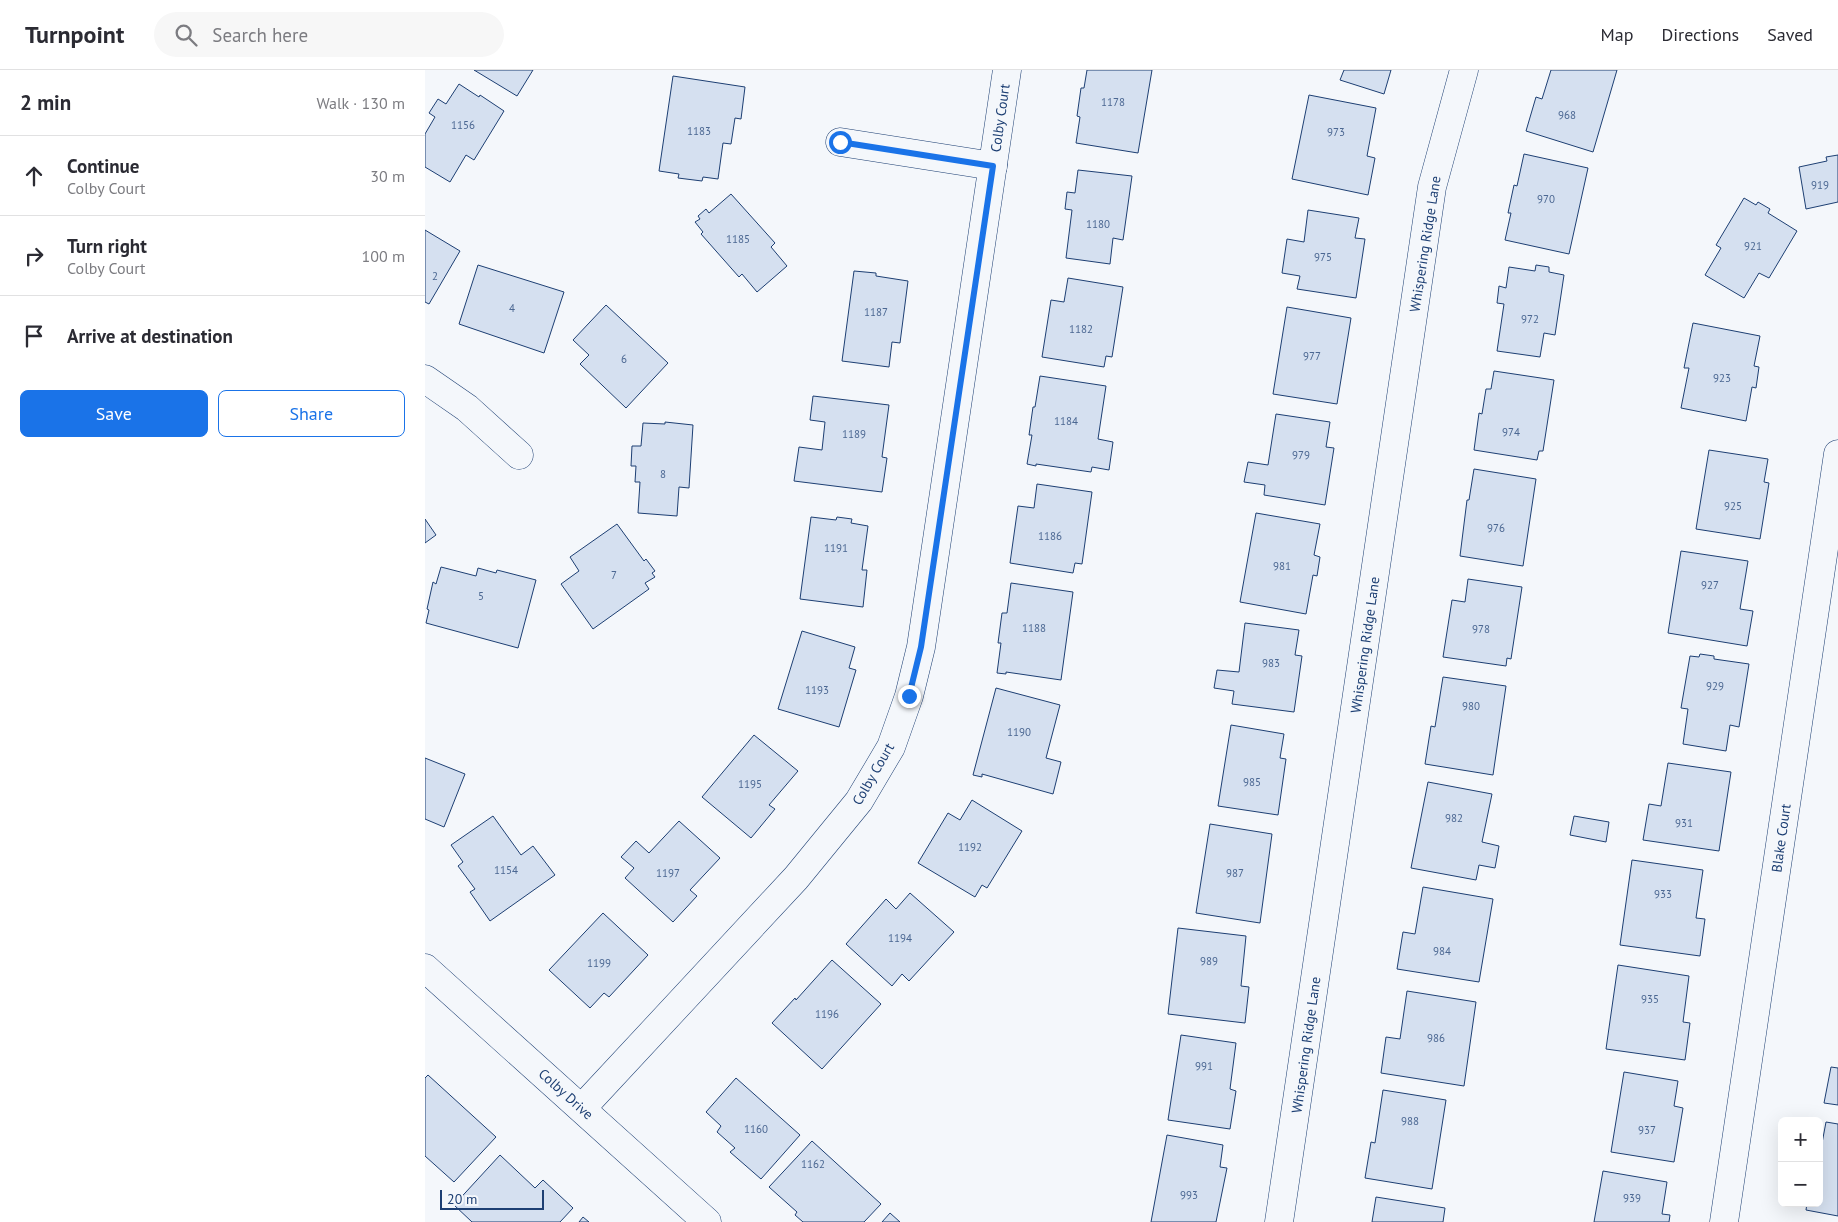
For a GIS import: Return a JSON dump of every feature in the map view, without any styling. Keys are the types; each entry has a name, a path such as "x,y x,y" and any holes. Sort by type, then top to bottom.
{"street":[{"name":"Colby Court","path":"582,1108 795,878 859,801 891,748 909,696 921,647 1007,70"},
{"name":"Whispering Ridge Lane","path":"1279,1222 1432,187 1464,70"},
{"name":"Colby Court","path":"840,142 993,166"},
{"path":"425,379 467,408 519,455"},
{"name":"Blake Court","path":"1724,1222 1838,454"},
{"name":"Colby Drive","path":"425,968 707,1222"}],"building":[{"path":"474,70 533,70 517,96"},
{"path":"1087,70 1152,70 1138,153 1076,143 1080,117 1077,116 1081,88 1084,88"},
{"path":"1344,70 1391,70 1384,94 1340,80"},
{"path":"1551,70 1617,70 1593,152 1526,131 1536,97 1542,99"},
{"path":"673,76 745,87 741,119 735,118 731,144 723,143 718,179 703,177 702,181 678,178 679,174 659,171"},
{"path":"459,84 504,111 474,160 466,155 450,182 425,167 425,134 435,117 429,113 438,99 446,104"},
{"path":"1309,95 1376,108 1367,156 1375,158 1368,195 1292,179"},
{"path":"1524,154 1588,168 1569,254 1505,240 1511,213 1508,213 1514,185 1517,186"},
{"path":"1838,155 1838,202 1806,209 1799,167 1827,161 1826,157"},
{"path":"1078,170 1132,176 1123,240 1113,238 1110,264 1066,258 1072,210 1065,209 1067,192 1075,193"},
{"path":"731,194 775,243 771,247 787,266 757,292 742,274 739,277 701,234 703,232 695,222 700,219 698,216 706,209 709,213"},
{"path":"1744,198 1756,205 1758,202 1770,209 1768,213 1797,231 1769,278 1759,273 1744,298 1705,275 1721,248 1716,245"},
{"path":"1308,210 1359,218 1355,238 1365,239 1356,298 1297,289 1300,276 1282,273 1287,239 1304,242"},
{"path":"425,230 460,251 429,304 425,302"},
{"path":"478,265 564,292 544,353 459,324"},
{"path":"1536,265 1549,267 1549,272 1564,275 1555,335 1544,333 1540,357 1497,351 1504,304 1497,303 1499,286 1506,288 1509,267 1535,271"},
{"path":"854,271 876,273 876,276 908,281 900,343 892,342 889,367 842,361"},
{"path":"1068,278 1123,287 1112,357 1106,356 1104,367 1042,357 1051,300 1064,302"},
{"path":"606,305 668,363 626,408 580,364 589,355 573,340"},
{"path":"1287,307 1351,318 1337,404 1273,394"},
{"path":"1693,323 1760,336 1754,366 1759,367 1756,388 1752,387 1746,421 1681,408 1689,368 1684,368"},
{"path":"1494,371 1554,380 1543,451 1539,451 1537,460 1474,450 1479,413 1482,414 1486,389 1491,389"},
{"path":"1040,376 1106,386 1098,439 1113,442 1109,470 1092,467 1091,472 1027,464 1032,435 1029,435 1033,407 1035,407"},
{"path":"813,396 889,405 882,457 887,458 882,492 794,481 799,447 822,450 825,422 810,420"},
{"path":"1276,414 1330,422 1326,447 1334,448 1325,505 1264,495 1265,485 1244,482 1248,462 1268,465"},
{"path":"665,422 693,425 689,488 679,487 677,516 638,513 640,482 635,482 636,466 631,466 632,446 641,446 643,423 665,424"},
{"path":"1709,450 1768,459 1764,482 1769,483 1760,539 1696,529"},
{"path":"1474,469 1536,479 1523,566 1460,556 1467,500 1469,500"},
{"path":"1037,484 1092,492 1082,564 1075,563 1073,573 1010,563 1018,506 1034,508"},
{"path":"1256,513 1320,524 1314,555 1320,557 1317,576 1313,575 1306,614 1240,602"},
{"path":"811,517 836,520 837,517 852,519 851,523 868,526 862,570 867,570 863,607 800,599"},
{"path":"425,519 436,535 425,543"},
{"path":"617,524 644,561 646,559 655,571 652,573 655,577 645,583 649,589 593,629 561,584 579,571 570,557"},
{"path":"1681,551 1748,561 1740,609 1753,611 1747,646 1668,633"},
{"path":"441,567 476,576 478,568 496,573 497,570 536,580 518,648 426,623 433,582 436,584"},
{"path":"1468,579 1522,587 1511,659 1507,658 1506,666 1443,657 1452,600 1465,602"},
{"path":"1011,583 1073,592 1061,680 1006,672 1006,674 997,673 1002,613 1007,613"},
{"path":"1245,623 1299,630 1295,655 1302,656 1294,712 1232,704 1234,691 1214,688 1217,670 1239,672"},
{"path":"802,631 855,647 849,668 856,670 839,727 778,709"},
{"path":"1700,654 1714,656 1714,659 1749,664 1739,727 1730,725 1726,751 1683,744 1688,709 1681,708 1690,656 1699,657"},
{"path":"1443,677 1506,686 1493,775 1425,764 1431,726 1435,727"},
{"path":"996,688 1060,705 1046,758 1061,762 1053,794 982,774 982,777 973,775"},
{"path":"1231,725 1284,734 1280,758 1286,759 1278,815 1218,806"},
{"path":"754,735 798,771 769,805 775,809 751,838 702,797"},
{"path":"425,758 465,774 444,827 425,819"},
{"path":"1668,763 1731,772 1719,851 1643,840 1649,804 1661,806"},
{"path":"1428,782 1492,794 1482,842 1499,846 1495,868 1479,865 1476,880 1411,868"},
{"path":"972,800 1022,831 987,888 982,885 975,897 918,863 948,813 960,820"},
{"path":"493,816 521,855 533,846 555,875 490,921 470,892 475,889 458,866 463,862 451,845"},
{"path":"1574,816 1609,822 1606,842 1570,835"},
{"path":"679,821 720,858 690,890 697,896 673,922 625,878 634,868 621,857 636,841 649,853"},
{"path":"1210,824 1272,834 1260,923 1196,913"},
{"path":"1632,860 1703,870 1696,918 1705,919 1700,956 1620,945"},
{"path":"1423,887 1493,899 1479,982 1397,969 1403,932 1415,934"},
{"path":"910,893 954,932 909,981 902,974 892,986 846,944 886,899 896,909"},
{"path":"603,913 648,955 609,997 604,993 590,1008 549,970"},
{"path":"1178,928 1246,936 1241,986 1249,987 1245,1023 1168,1014"},
{"path":"832,960 881,1004 822,1069 772,1023 795,998 796,1000"},
{"path":"1618,965 1689,976 1683,1022 1690,1023 1685,1060 1606,1049"},
{"path":"1407,991 1476,1002 1464,1086 1381,1073 1386,1037 1400,1039"},
{"path":"1181,1035 1236,1043 1230,1089 1236,1091 1230,1129 1168,1120"},
{"path":"1831,1067 1838,1068 1838,1105 1824,1103"},
{"path":"1624,1072 1678,1081 1674,1106 1683,1108 1674,1162 1611,1152"},
{"path":"428,1075 496,1137 454,1182 425,1156 425,1078"},
{"path":"736,1078 800,1135 761,1179 730,1152 735,1148 717,1132 721,1126 706,1112"},
{"path":"1383,1090 1446,1100 1432,1189 1365,1178 1371,1142 1375,1143"},
{"path":"1826,1122 1838,1124 1838,1216 1806,1210 1806,1207 1823,1207 1823,1138"},
{"path":"1167,1135 1223,1145 1220,1167 1227,1168 1216,1222 1151,1222"},
{"path":"812,1141 881,1204 864,1222 803,1222 795,1215 797,1212 769,1187"},
{"path":"500,1155 535,1188 543,1180 573,1208 560,1222 472,1222 454,1205"},
{"path":"1603,1171 1667,1182 1662,1214 1670,1215 1669,1222 1594,1222"},
{"path":"1376,1197 1445,1208 1443,1222 1372,1222"},
{"path":"890,1213 900,1222 882,1222"},
{"path":"583,1217 589,1222 579,1222"}],"route":[{"path":"840,142 993,166 921,647 909,696"}]}
